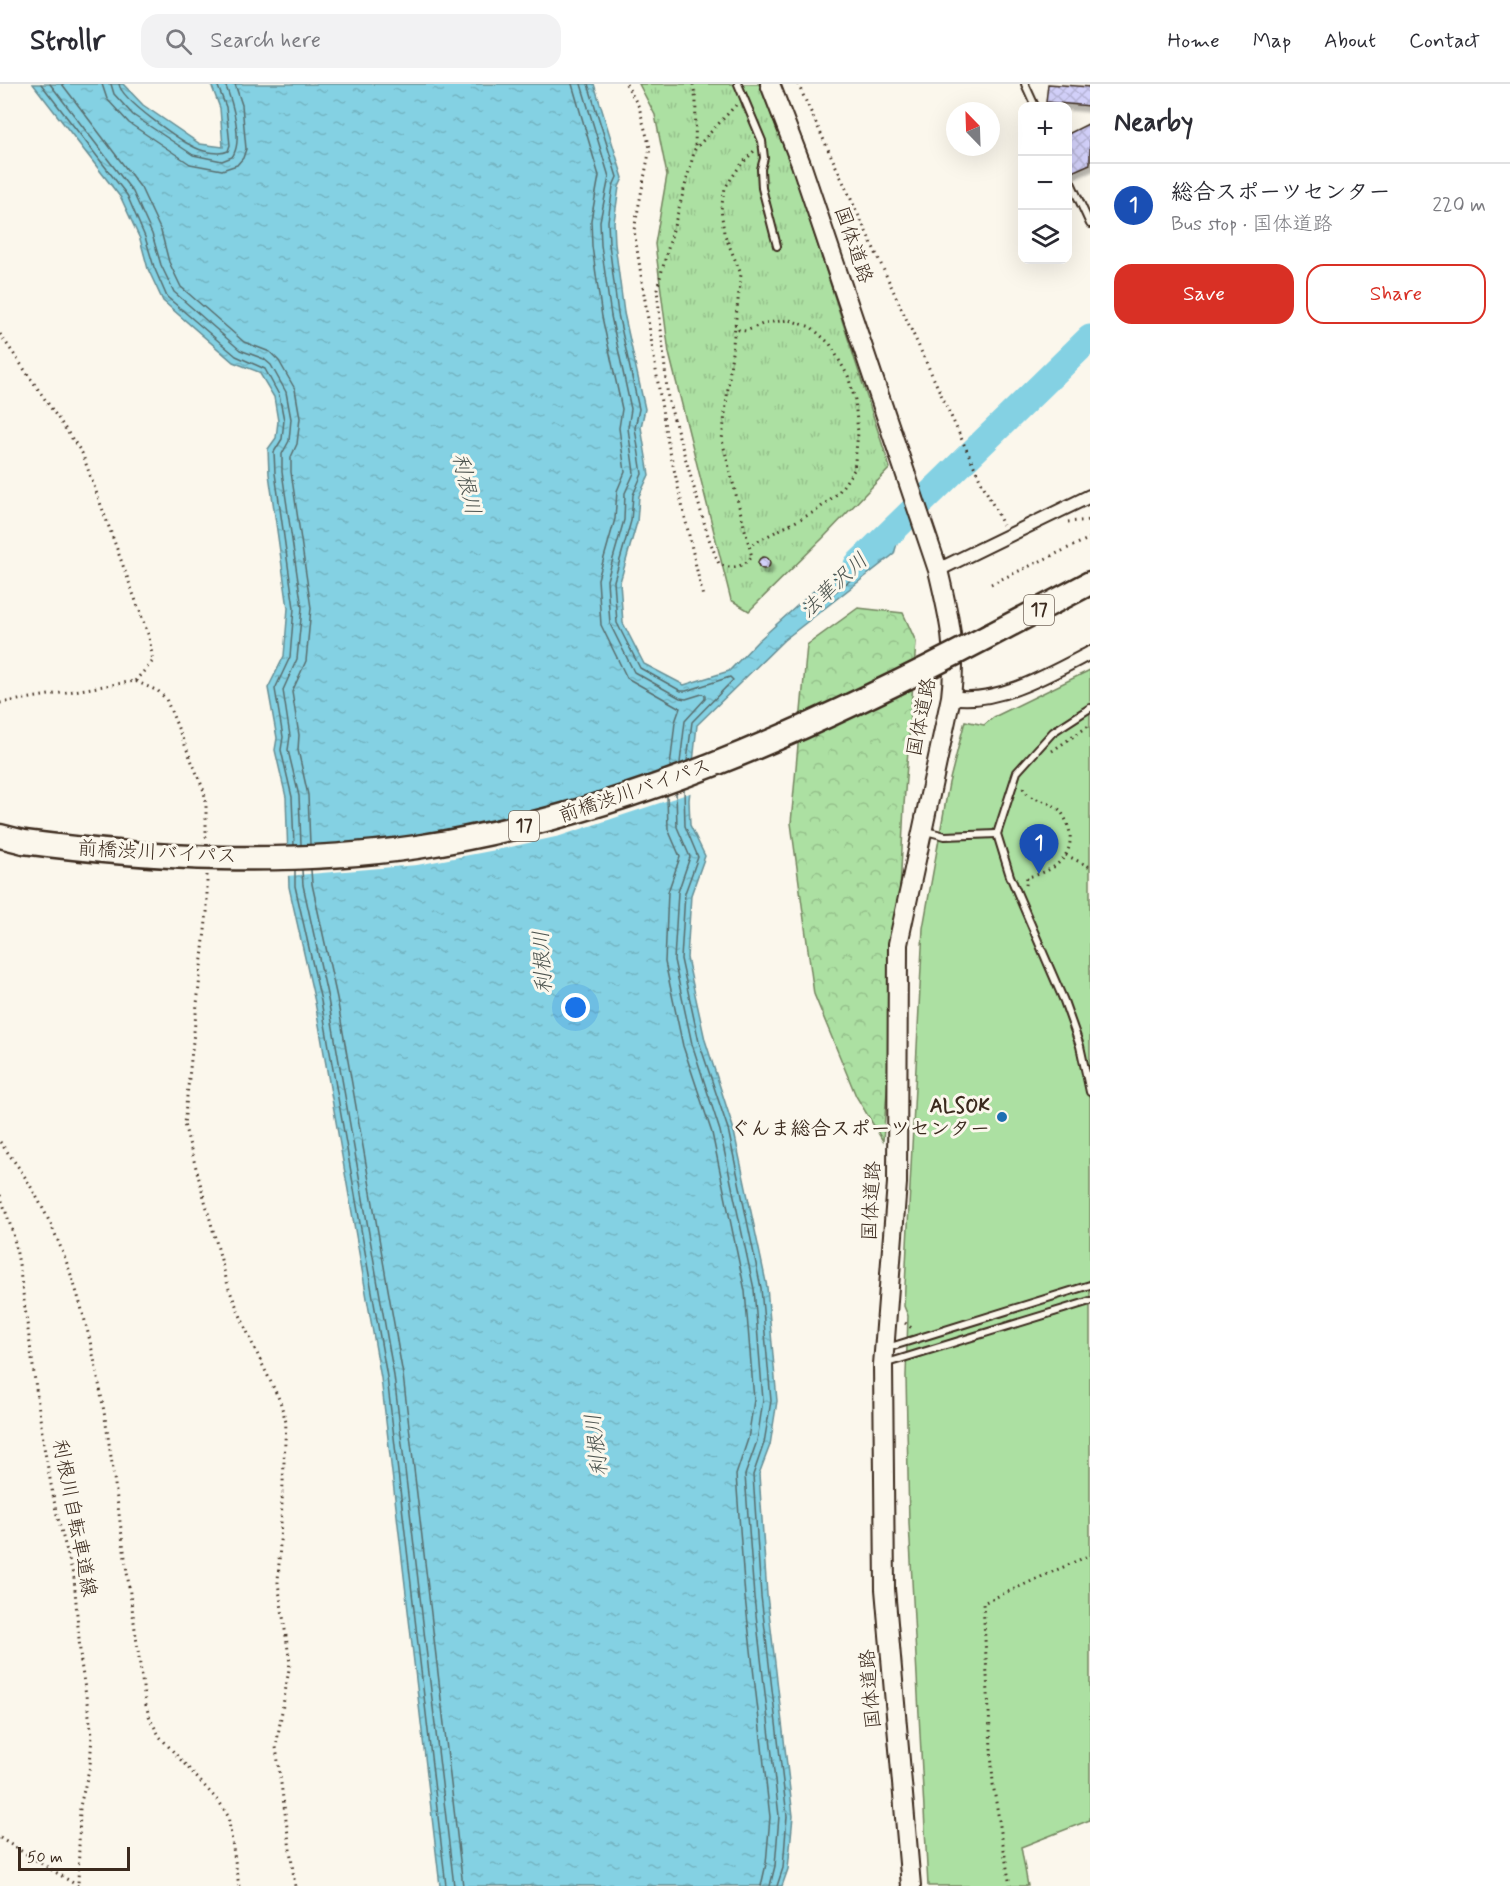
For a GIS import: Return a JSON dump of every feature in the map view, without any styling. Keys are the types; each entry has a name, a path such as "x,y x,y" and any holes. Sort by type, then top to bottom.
{"highway":[{"name":"前橋渋川バイパス","path":"0,838 72,848 179,857 297,857 414,847 502,831 609,802 710,766 881,691 1090,583"}],"street":[{"name":"国体道路","path":"770,84 801,164 938,570 950,621 954,660 951,697 898,944 897,1182 883,1357 885,1589 911,1886"},
{"path":"938,570 1090,496"},
{"path":"951,697 971,700 1000,693 1023,685 1090,653"}],"lane":[{"path":"738,84 762,141 764,159 761,169 762,188 777,246"},
{"path":"1025,84 1033,102"},
{"path":"1072,185 1090,224"},
{"path":"1090,708 1053,732 1017,772 996,834 1010,876 1064,1001 1080,1046 1090,1092"},
{"path":"922,831 945,836 996,834"},
{"path":"883,1357 1090,1286"},
{"path":"883,1357 1090,1301"}],"path":[{"path":"626,84 639,107 650,148 634,230 666,434 703,597"},
{"path":"693,84 696,101 695,149 657,289 668,399 709,538 719,564 730,568 742,566 752,557 722,440 741,274 724,233 721,210 725,188 739,167 762,141"},
{"path":"798,84 976,472 1009,537"},
{"path":"695,149 744,98"},
{"path":"734,323 739,330 746,331 779,320 800,322 811,327 830,344 848,376 855,400 858,433 854,470 838,493 816,511 750,545"},
{"path":"0,334 82,453 149,638 153,661 135,681"},
{"path":"991,584 1090,538"},
{"path":"0,703 135,681 158,690 166,699 204,791 206,848"},
{"path":"1049,752 1090,725"},
{"path":"1024,783 1025,793 1047,801 1062,812 1070,835 1069,849 1054,868 1028,877 1025,882 1030,893"},
{"path":"1066,855 1090,867"},
{"path":"207,869 207,912 184,1124 229,1289 280,1401 286,1422 278,1583 290,1663 276,1748 295,1886"},
{"path":"0,1142 22,1171 47,1216 63,1255 87,1327 101,1385 145,1702 150,1719 160,1737 228,1816 239,1886"},
{"name":"利根川自転車道線","path":"0,1195 13,1233 20,1264 44,1447 56,1511 74,1578 81,1663 92,1735 90,1766 80,1806 78,1886"},
{"path":"1010,1886 993,1784 983,1603 1090,1555"},
{"path":"0,1838 78,1886"}],"green space":[{"path":"639,84 759,84 794,172 890,468 749,611 731,600 669,353 655,244 667,175 655,115"},
{"path":"858,608 903,613 916,642 904,805 896,979 883,1141 856,1096 814,994 791,823 807,645"},
{"name":"ALSOK ぐんま総合スポーツセンター","path":"1090,670 1090,1820 1021,1847 1028,1886 928,1886 909,1523 906,1376 908,1316 904,1306 923,928 949,783 965,721 984,725 994,717"}],"water":[{"name":"利根川","path":"33,84 123,84 143,105 200,144 223,147 220,108 211,84 594,84 623,178 619,187 614,222 615,244 624,313 645,409 641,427 649,475 639,496 637,522 620,582 623,623 644,664 684,685 729,671 758,641 828,578 880,540 898,540 894,554 784,640 697,725 689,800 690,825 705,856 691,895 687,958 705,1040 733,1127 767,1287 777,1401 770,1445 759,1474 767,1595 793,1816 788,1869 782,1886 440,1886 381,1378 315,1002 289,887 286,797 275,750 277,738 268,688 284,656 288,608 269,474 268,449 276,438 278,421 274,397 259,372 233,362 163,301 148,269 140,239 121,198"}],"pier":[{"path":"696,761 693,792 560,836 417,865 286,876 285,848 351,844 412,836 499,820 555,807"}],"building":[{"path":"1048,84 1090,87 1090,106 1072,104 1072,102 1046,102"},
{"path":"1090,123 1090,164 1072,172 1072,156 1072,132"},
{"path":"766,557 770,563 766,569 762,569 758,561"}],"waterway":[{"name":"法華沢川","path":"857,565 1090,338"}],"place":[{"name":"総合スポーツセンター","path":"1039,874"},
{"name":"ALSOK ぐんま総合スポーツセンター","path":"1002,1117"}]}
